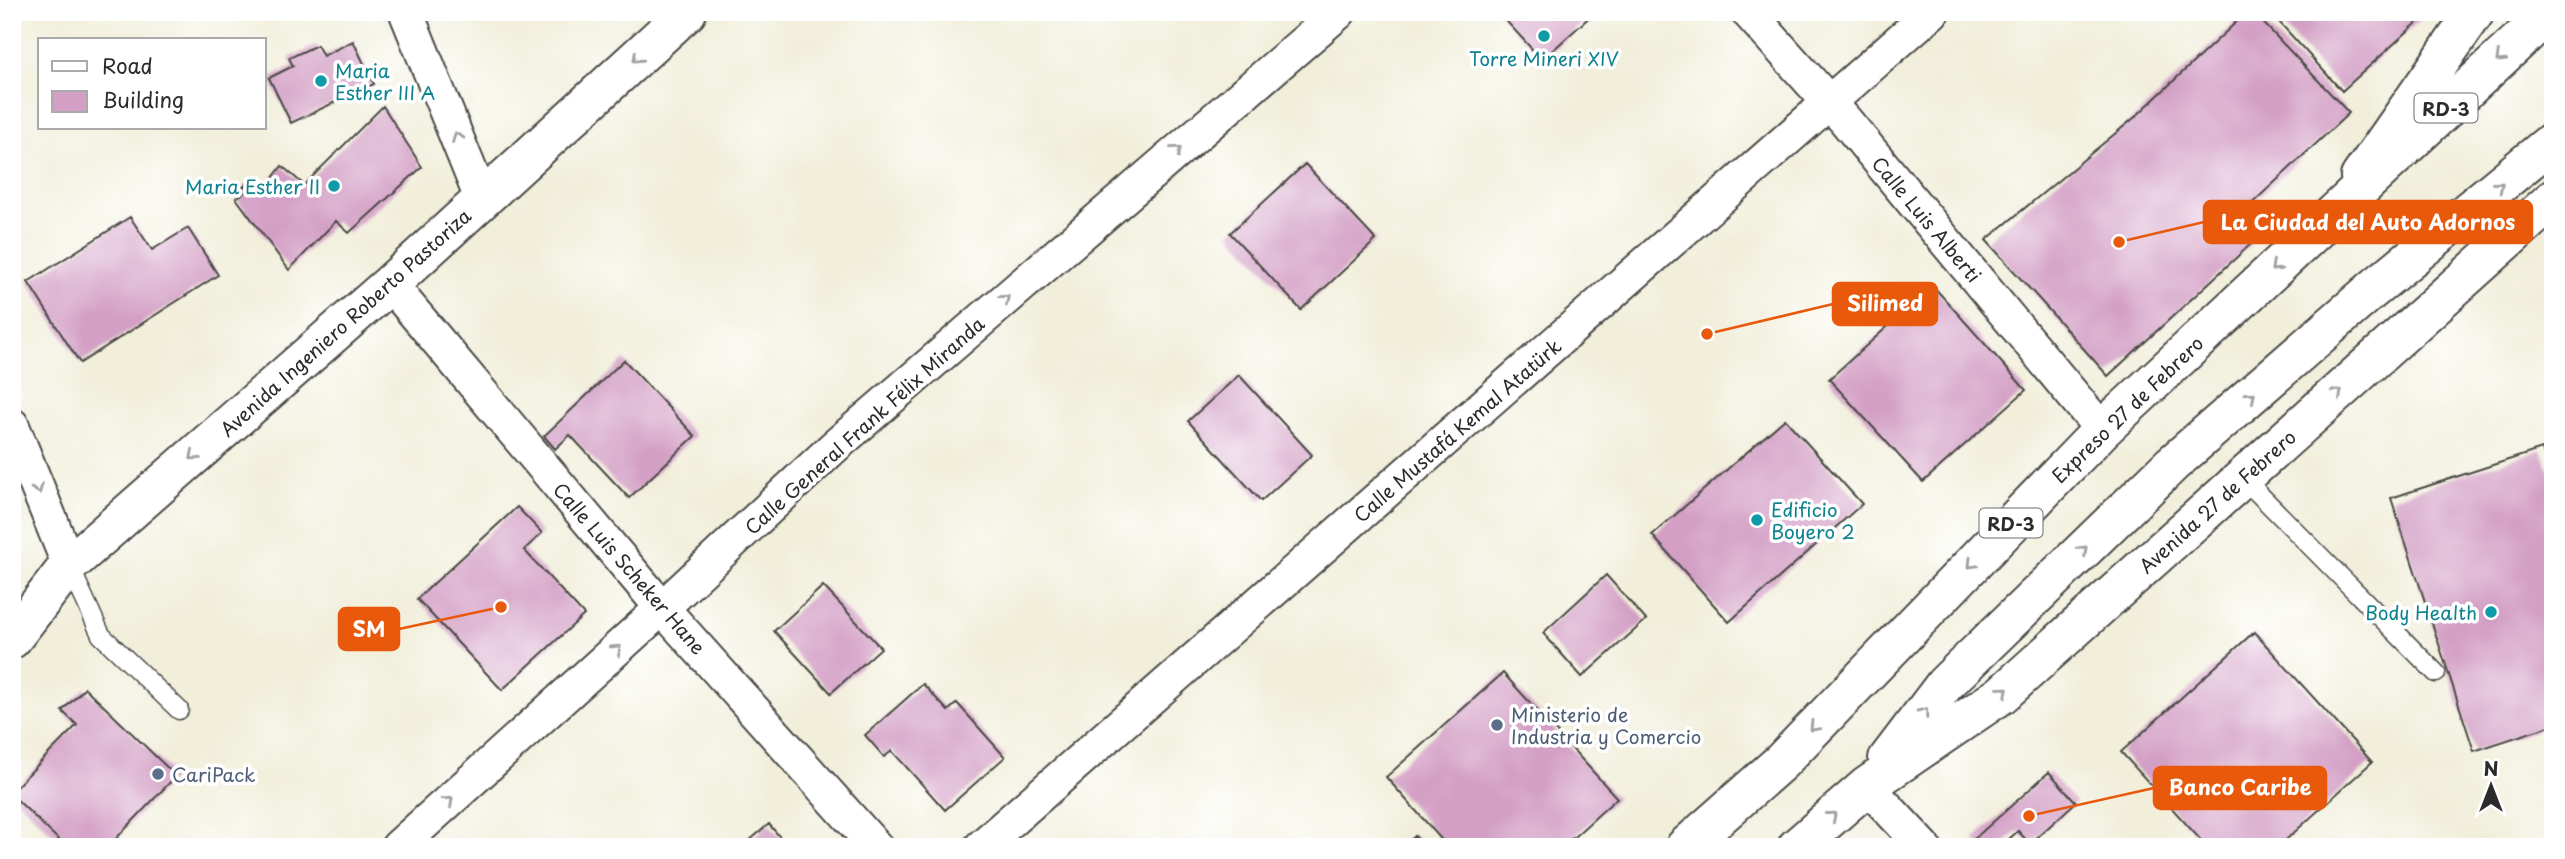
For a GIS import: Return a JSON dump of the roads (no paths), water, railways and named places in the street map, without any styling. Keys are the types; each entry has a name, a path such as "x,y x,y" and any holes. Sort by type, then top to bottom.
{"main road":[{"name":"Avenida Ingeniero Roberto Pastoriza","path":"12,639 69,565 390,284 687,12"},
{"path":"2342,203 2475,12"},
{"name":"Expreso 27 de Febrero","path":"1685,847 1781,762 2102,430 2342,203 2550,12"},
{"path":"1797,847 1867,786 1945,684 2172,464 2372,290 2553,141"},
{"name":"Avenida 27 de Febrero","path":"1867,786 2001,695 2553,199"}],"street":[{"path":"406,12 482,200"},
{"name":"Calle General Frank Félix Miranda","path":"398,847 662,608 834,447 1339,12"},
{"name":"Calle Luis Alberti","path":"1748,12 1830,103 2102,430"},
{"name":"Calle Mustafá Kemal Atatürk","path":"981,847 1932,12"},
{"name":"Calle Luis Scheker Hane","path":"390,284 662,608 876,847"},
{"path":"12,425 69,565"},
{"path":"1867,786 1923,847"}],"lane":[{"path":"2243,478 2436,673"},
{"path":"69,565 101,635 179,710"}],"place":[{"name":"Torre Mineri XIV","path":"1544,36"},
{"name":"Maria Esther III A","path":"321,81"},
{"name":"Maria Esther II","path":"334,186"},
{"name":"La Ciudad del Auto Adornos","path":"2119,242"},
{"name":"Silimed","path":"1707,334"},
{"name":"Edificio Boyero 2","path":"1757,520"},
{"name":"SM","path":"501,607"},
{"name":"Body Health","path":"2491,612"},
{"name":"Ministerio de Industria y Comercio","path":"1497,725"},
{"name":"CariPack","path":"158,774"},
{"name":"Banco Caribe","path":"2029,816"}]}
